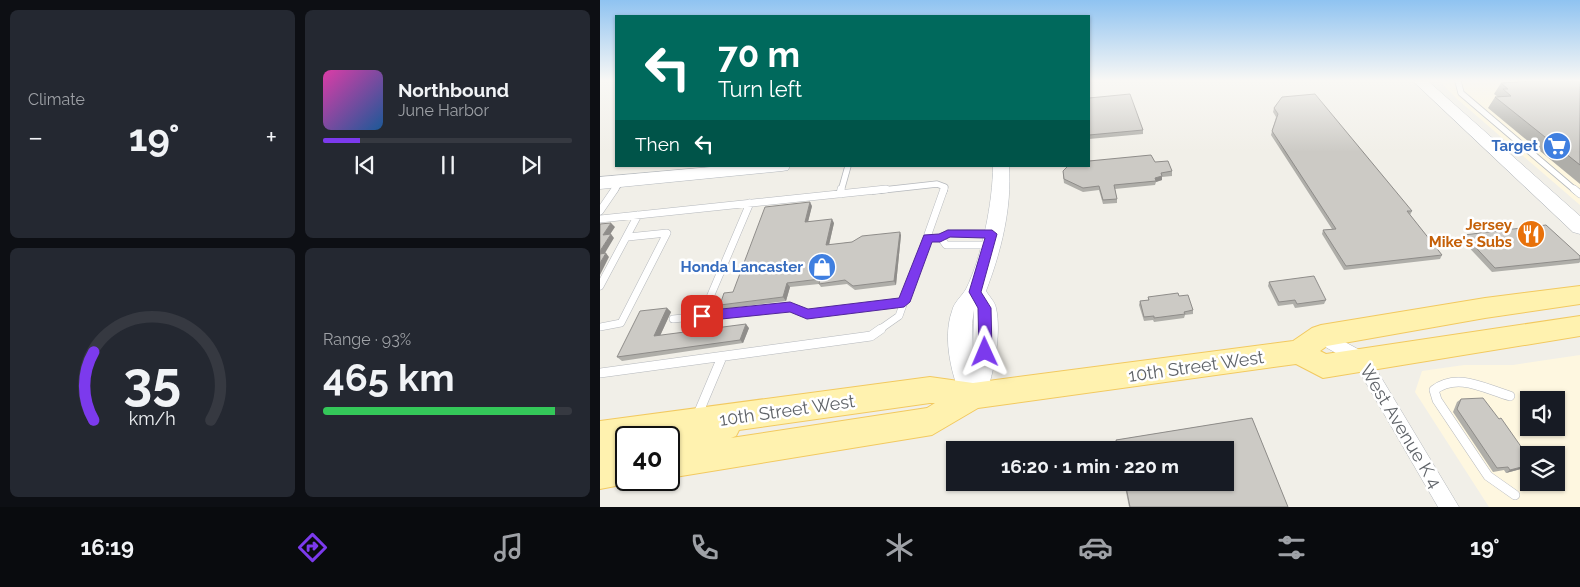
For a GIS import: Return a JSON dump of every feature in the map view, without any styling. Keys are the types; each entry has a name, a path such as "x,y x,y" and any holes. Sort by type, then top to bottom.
{"main road":[{"name":"10th Street West","path":"600,435 930,390 974,396 1299,352 1321,336 1580,294"},
{"path":"1361,358 1367,347 1378,339 1491,319 1511,304"},
{"path":"1299,352 1323,366 1361,358 1580,326"},
{"name":"10th Street West","path":"680,461 932,421 974,396"},
{"path":"680,441 695,439 752,414"},
{"path":"600,454 615,452"},
{"path":"600,473 615,471"}],"street":[{"path":"1446,105 1580,227"},
{"path":"600,183 770,167"},
{"path":"974,396 985,352 985,308 975,292 1002,192 1001,167"},
{"name":"West Avenue K 4","path":"1321,336 1361,358 1450,507"}],"lane":[{"path":"1474,105 1580,194"},
{"path":"840,194 848,167"},
{"path":"600,211 620,181"},
{"path":"600,219 937,184 945,187 899,316 871,336 600,373"},
{"path":"702,316 750,203"},
{"path":"600,284 628,238 638,214"},
{"path":"600,327 621,323 667,233 628,238"},
{"path":"928,238 940,238 948,233 990,240"},
{"path":"940,238 946,245 990,240"},
{"path":"673,319 790,307 807,314 904,302"},
{"path":"695,422 722,357"},
{"path":"1510,396 1464,382 1445,383 1434,390 1437,400 1488,476 1515,495"}],"shaded area":[{"name":"Target","path":"1464,105 1580,105 1580,205"},
{"path":"1580,355 1580,507 1489,507 1415,392 1422,371 1464,365 1513,365"}],"building":[{"path":"1090,105 1134,105 1143,130 1090,135"},
{"path":"1276,105 1324,105 1412,211 1407,211 1442,255 1346,266 1323,230 1336,229 1272,131 1278,114 1274,108"},
{"path":"1505,105 1580,105 1580,165"},
{"path":"1151,155 1155,162 1168,161 1172,171 1161,173 1162,176 1155,178 1156,181 1114,185 1117,199 1103,200 1099,186 1083,188 1064,179 1063,171 1067,167 1090,167 1090,161"},
{"name":"Honda Lancaster","path":"810,202 805,222 832,219 826,245 852,242 862,236 900,232 894,281 853,286 845,280 819,284 820,279 787,283 783,297 720,305 724,293 733,292 765,207"},
{"path":"611,223 603,235 611,234 600,251 600,224"},
{"path":"1546,225 1580,256 1580,259 1495,268 1464,235"},
{"path":"606,253 600,263 600,254"},
{"path":"1314,276 1326,300 1297,304 1295,300 1279,302 1269,282"},
{"path":"1178,293 1179,296 1188,295 1193,310 1184,312 1185,314 1154,318 1154,316 1144,317 1140,301 1149,300 1148,297"},
{"path":"667,308 654,336 746,324 740,340 617,357 640,311"},
{"path":"1483,398 1499,419 1501,418 1521,446 1520,467 1510,470 1508,467 1497,468 1457,409 1461,399"},
{"path":"1252,418 1288,507 1130,507 1127,491 1234,491 1234,441 1116,440"}],"place":[{"name":"Target","path":"1557,146"},
{"name":"Jersey Mike's Subs","path":"1531,234"},
{"name":"Honda Lancaster","path":"822,267"}],"route":[{"path":"702,316 790,307 807,314 904,302 928,238 940,238 948,233 992,234 975,292 985,308 985,352"}]}
